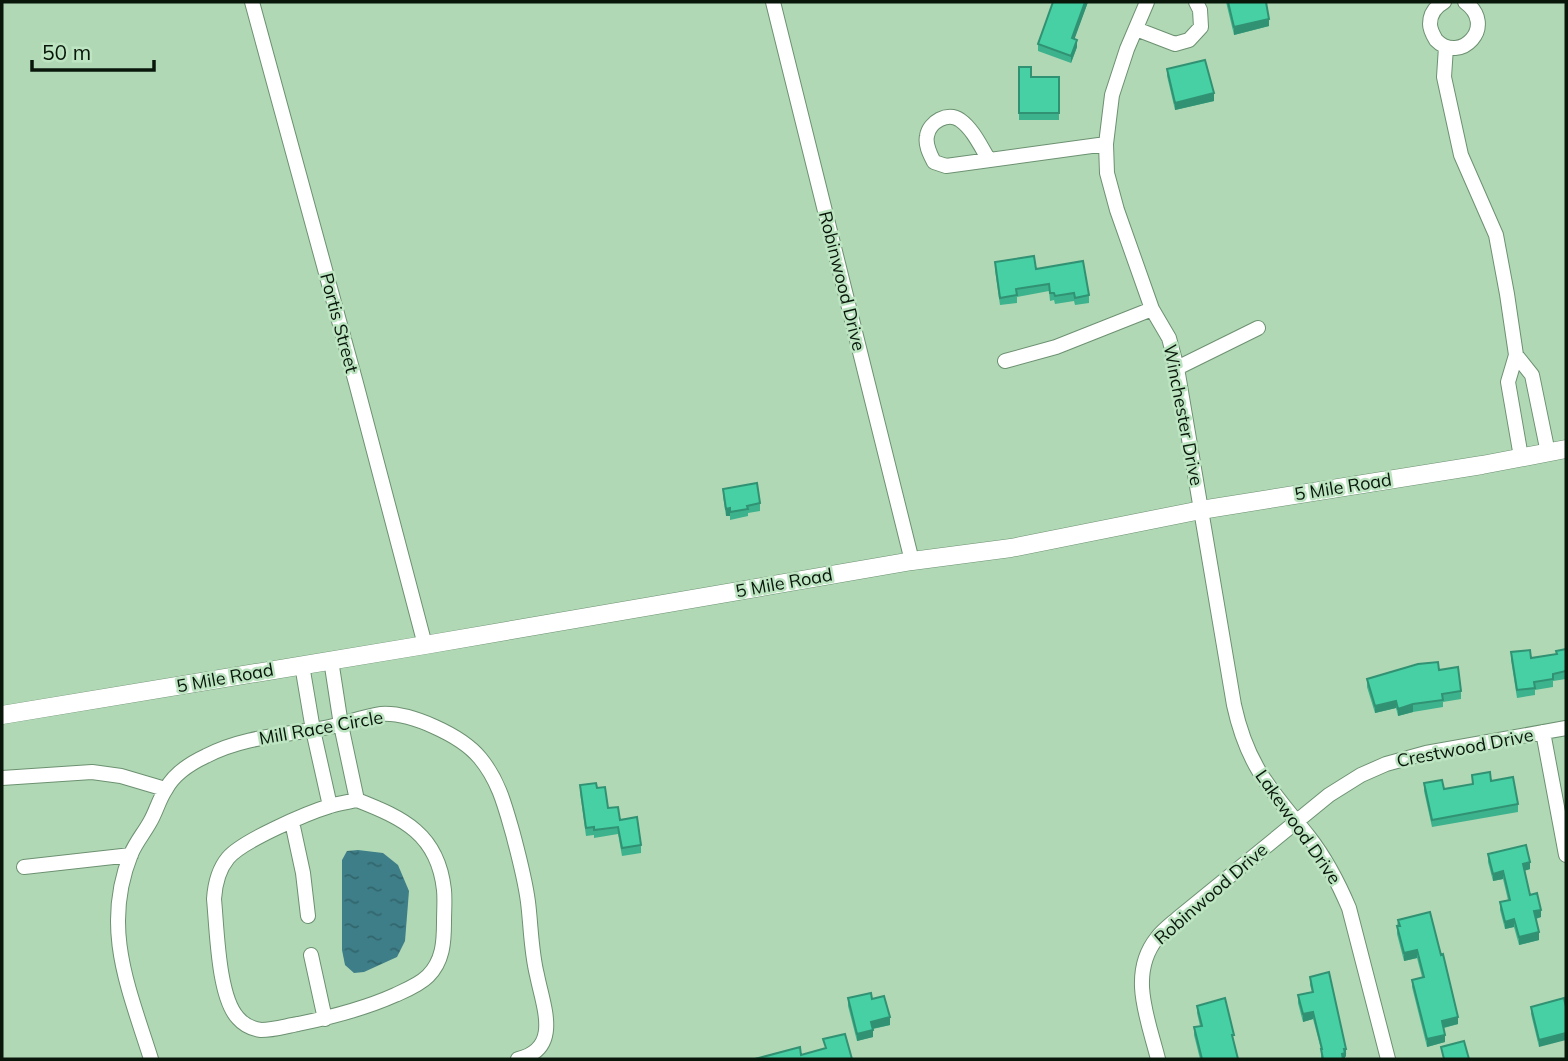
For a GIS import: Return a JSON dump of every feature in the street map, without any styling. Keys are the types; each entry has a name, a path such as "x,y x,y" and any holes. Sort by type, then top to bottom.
{"street":[{"name":"Portis Street","path":"252,2 425,645"},
{"name":"Robinwood Drive","path":"773,2 912,561"},
{"name":"Winchester Drive","path":"1147,2 1127,49 1112,95 1106,144 1107,173 1117,210 1152,309 1169,338 1177,368 1201,510"},
{"path":"1136,29 1175,44 1189,40 1201,27 1200,10 1196,2"},
{"path":"1444,2 1436,7 1430,22 1434,37 1447,47 1463,46 1475,36 1478,29 1476,13 1472,6 1465,2"},
{"path":"1447,47 1444,78 1461,156 1496,235 1517,355 1532,375 1548,453"},
{"path":"989,160 969,128 956,117 938,119 927,133 927,145 934,162 946,166 1106,144"},
{"path":"1005,361 1056,347 1152,309"},
{"path":"1177,368 1258,328"},
{"path":"1517,355 1508,382 1521,457"},
{"name":"5 Mile Road","path":"2,715 912,561 1011,548 1201,510 1566,449"},
{"name":"Lakewood Drive","path":"1201,510 1238,724 1259,771 1331,870 1349,908 1388,1059"},
{"path":"331,660 357,800"},
{"path":"302,665 330,806"},
{"name":"Mill Race Circle","path":"151,1059 126,981 118,938 118,907 131,855 165,789 190,766 226,747 248,740 341,725 381,714 426,723 463,742 478,755 492,774 504,800 522,865 534,964 547,1021 545,1038 540,1047 518,1059"},
{"name":"Crestwood Drive","path":"1296,821 1329,794 1386,764 1426,753 1566,728"},
{"path":"1543,732 1566,855"},
{"path":"2,778 92,772 121,776 165,789"},
{"path":"357,800 388,812 411,826 424,838 435,856 444,890 442,949 434,968 426,978 408,990 373,1005 271,1030 250,1027 234,1014 223,985 214,899 219,874 235,851 246,844 330,806 357,800"},
{"name":"Robinwood Drive","path":"1158,1059 1142,998 1142,967 1149,949 1158,936 1177,919 1296,821"},
{"path":"292,822 303,873 308,916"},
{"path":"24,867 131,855"},
{"path":"311,955 325,1018"}],"water":[{"path":"347,851 383,853 398,865 409,891 405,941 397,957 364,972 354,973 345,965 342,950 342,860"}],"building":[{"path":"1053,2 1085,2 1072,38 1077,40 1071,56 1038,44"},
{"path":"1228,2 1266,2 1269,19 1234,27"},
{"path":"1205,60 1214,93 1175,103 1167,69"},
{"path":"1019,67 1031,67 1031,77 1059,77 1059,113 1019,113"},
{"path":"1034,256 1036,269 1083,261 1089,295 1075,298 1074,293 1055,296 1050,293 1049,284 1016,289 1017,295 1000,298 995,262"},
{"path":"757,483 760,503 747,506 748,509 730,512 730,508 726,509 723,489"},
{"path":"1566,649 1566,671 1553,674 1553,679 1534,682 1535,688 1517,690 1511,652 1530,650 1531,658 1557,654 1556,651"},
{"path":"1438,662 1439,670 1458,667 1461,691 1442,694 1443,700 1398,709 1396,701 1375,706 1367,679 1418,664"},
{"path":"1490,772 1491,781 1513,777 1518,804 1432,820 1424,783 1442,780 1444,789 1473,784 1472,775"},
{"path":"596,783 597,788 605,787 608,808 618,807 620,820 637,817 641,845 622,848 618,827 594,830 594,827 586,828 580,785"},
{"path":"1526,845 1530,862 1523,864 1530,895 1537,893 1541,910 1534,911 1539,932 1519,937 1514,919 1505,922 1500,902 1510,900 1503,871 1493,874 1488,854"},
{"path":"1430,912 1458,1017 1442,1021 1445,1035 1427,1039 1412,980 1424,977 1417,950 1404,953 1397,926 1400,926 1398,920"},
{"path":"1329,972 1346,1049 1342,1054 1343,1059 1323,1059 1313,1012 1303,1014 1298,995 1313,992 1310,977"},
{"path":"871,993 872,999 884,996 890,1017 871,1022 873,1030 857,1034 848,998"},
{"path":"1225,998 1238,1059 1202,1059 1194,1027 1202,1026 1197,1006"},
{"path":"1564,998 1566,1033 1539,1040 1531,1007"},
{"path":"845,1034 852,1059 755,1059 800,1047 801,1055 826,1048 823,1039"},
{"path":"1464,1041 1469,1059 1444,1059 1441,1047"}]}
